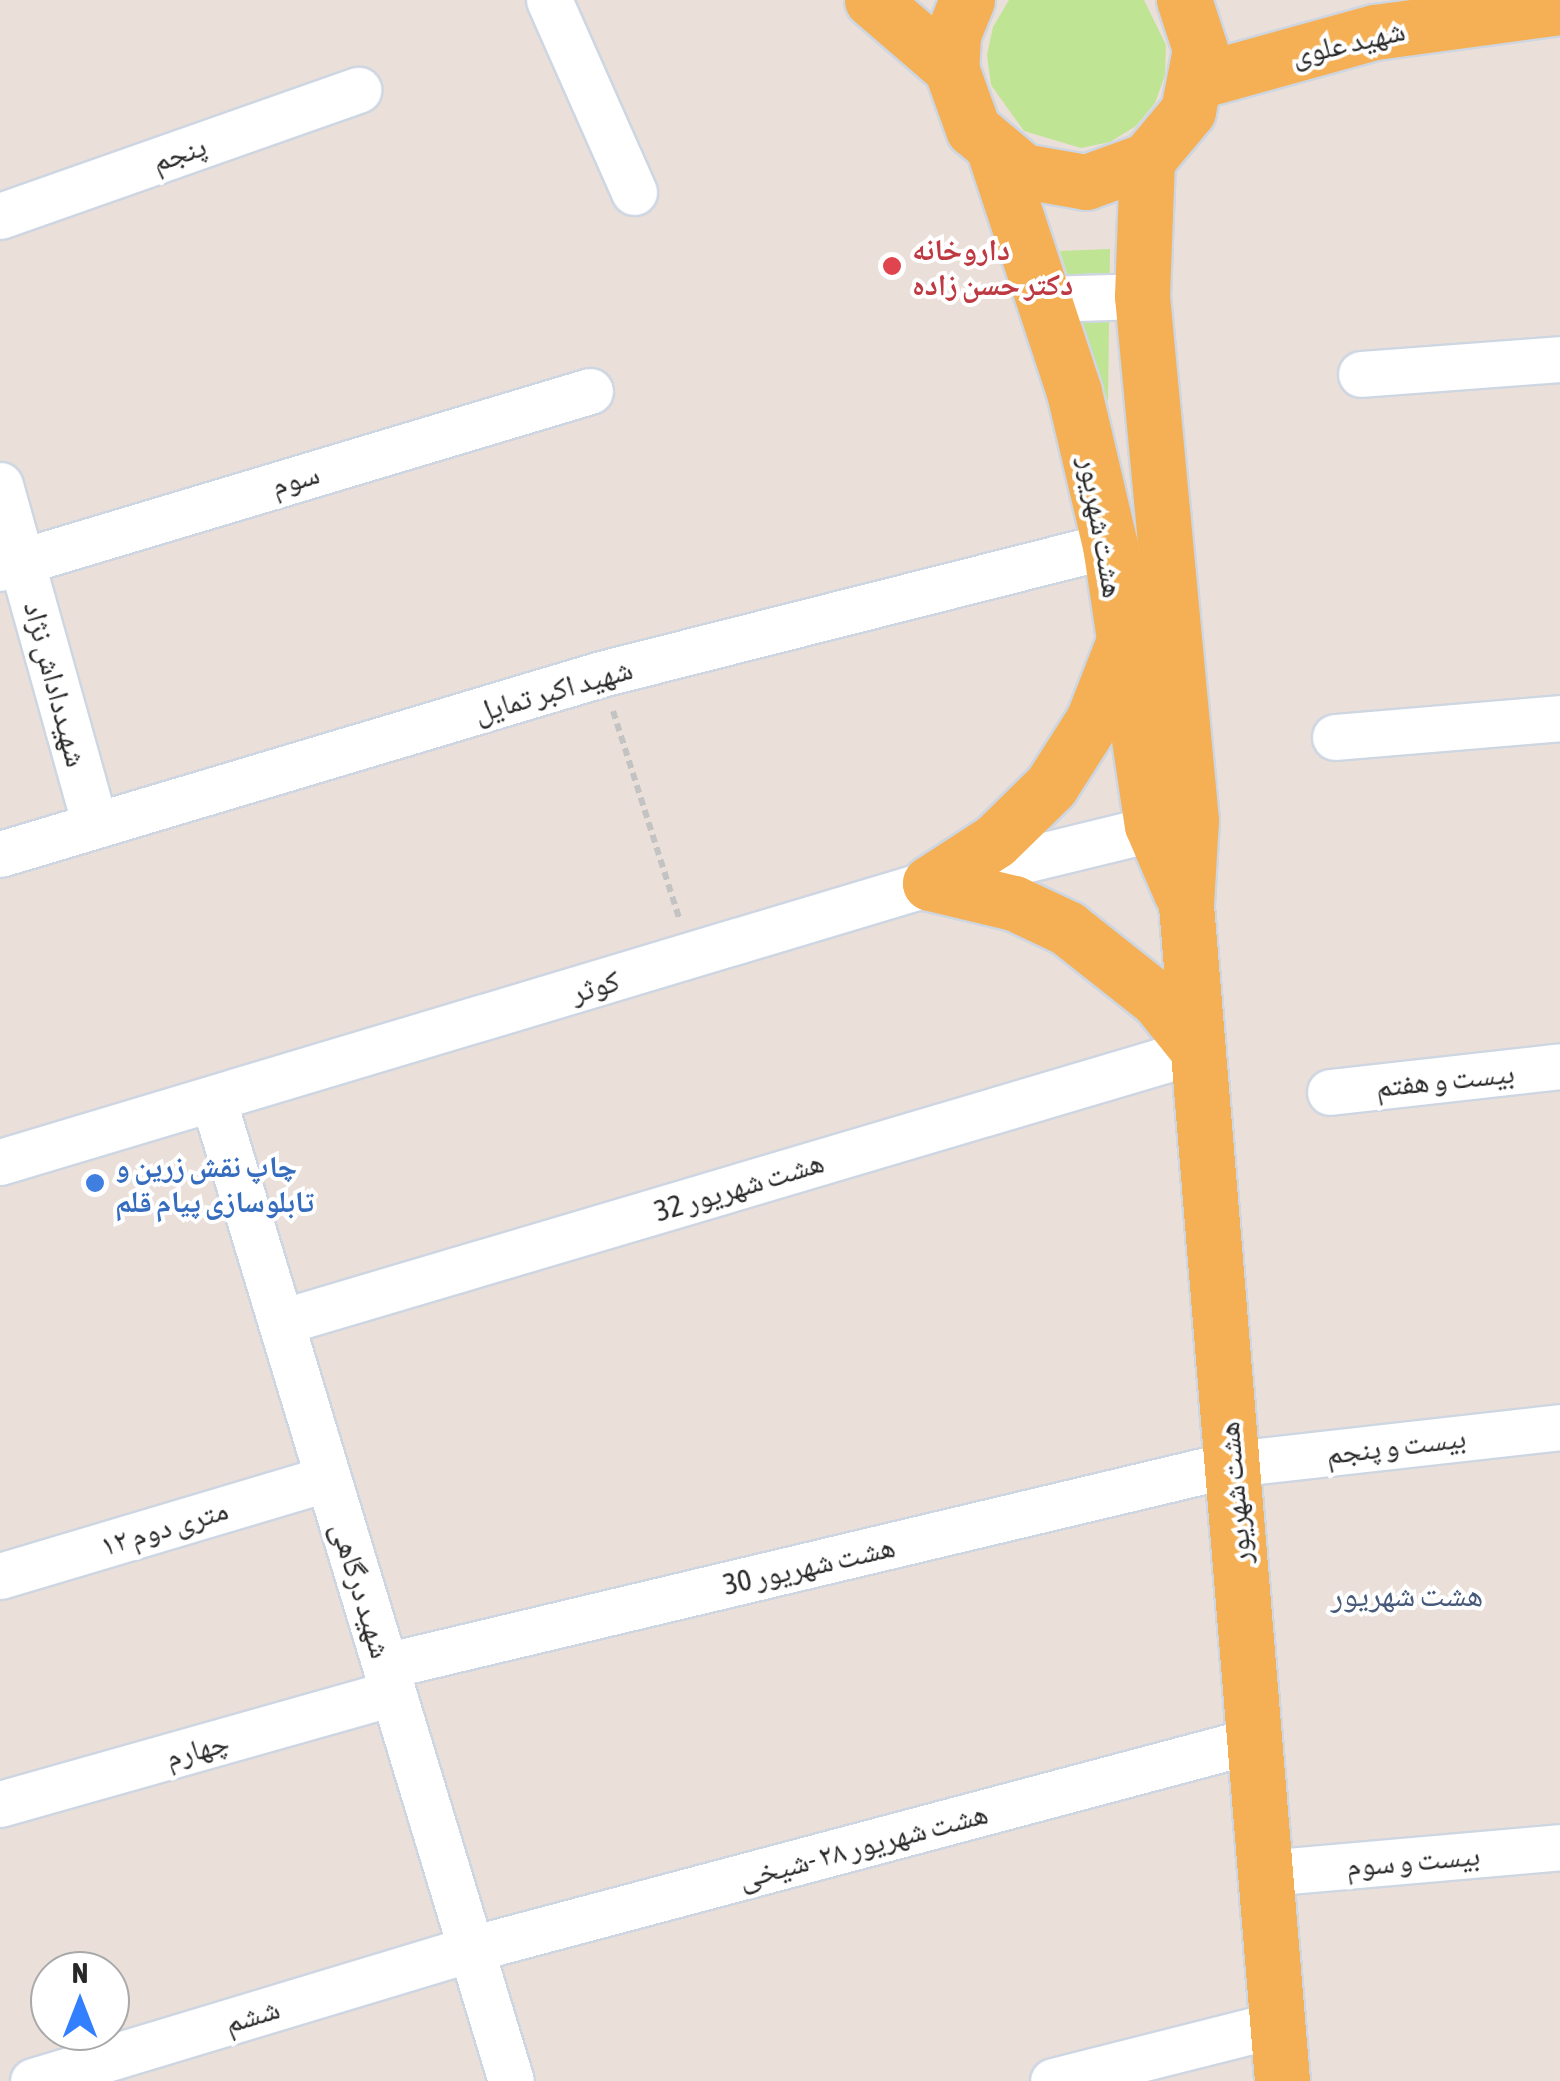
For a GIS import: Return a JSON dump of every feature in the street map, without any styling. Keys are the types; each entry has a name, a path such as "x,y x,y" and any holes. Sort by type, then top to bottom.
{"main road":[{"path":"872,0 951,68"},
{"path":"967,0 954,35 951,68 973,129 996,154 1023,171 1070,182 1118,175 1147,160 1188,112 1198,81 1200,49 1184,0"},
{"name":"شهید علوی","path":"1198,81 1376,32 1560,7"},
{"name":"هشت شهریور","path":"996,154 1074,392 1110,545 1121,648 1172,823"},
{"name":"هشت شهریور","path":"1147,160 1142,296 1172,823 1186,905 1282,2081"},
{"path":"930,882 996,841 1051,786 1093,720 1121,648"},
{"path":"930,882 1014,903 1067,928 1158,1000 1198,1050"}],"street":[{"path":"549,0 634,192"},
{"name":"پنجم","path":"0,216 358,90"},
{"path":"1042,299 1142,296"},
{"path":"1361,374 1560,359"},
{"name":"سوم","path":"11,564 590,391"},
{"name":"شهیدداداش نژاد","path":"0,485 11,564 95,825"},
{"name":"شهید اکبر تمایل","path":"0,854 601,674 1110,545"},
{"path":"1335,737 1560,718"},
{"name":"کوثر","path":"0,1162 692,957 930,882 1172,823"},
{"name":"هشت شهریور 32","path":"280,1322 1198,1050"},
{"name":"بیست و هفتم","path":"1330,1092 1560,1066"},
{"name":"شهید درگاهی","path":"213,1099 511,2081"},
{"name":"بیست و پنجم","path":"1232,1464 1560,1427"},
{"name":"هشت شهریور 30","path":"389,1680 1232,1464"},
{"name":"۱۲ متری دوم","path":"0,1576 328,1478"},
{"name":"چهارم","path":"0,1804 389,1680"},
{"name":"هشت شهریور ۲۸ -شیخی","path":"471,1949 1255,1740"},
{"name":"بیست و سوم","path":"1266,1873 1560,1847"},
{"name":"ششم","path":"34,2081 471,1949"},
{"path":"1054,2081 1278,2024"}],"path":[{"path":"601,674 692,957"}],"green space":[{"path":"1009,0 1144,0 1166,45 1165,75 1155,103 1136,126 1110,142 1081,148 1024,131 991,85 987,55 993,27"},
{"path":"1110,249 1108,402 1060,251"}],"place":[{"name":"داروخانه دکتر حسن زاده","path":"892,266"},
{"name":"چاپ نقش زرین و تابلوسازی پیام قلم","path":"95,1183"}],"district":[{"name":"هشت شهریور","path":"1407,1595"}]}
